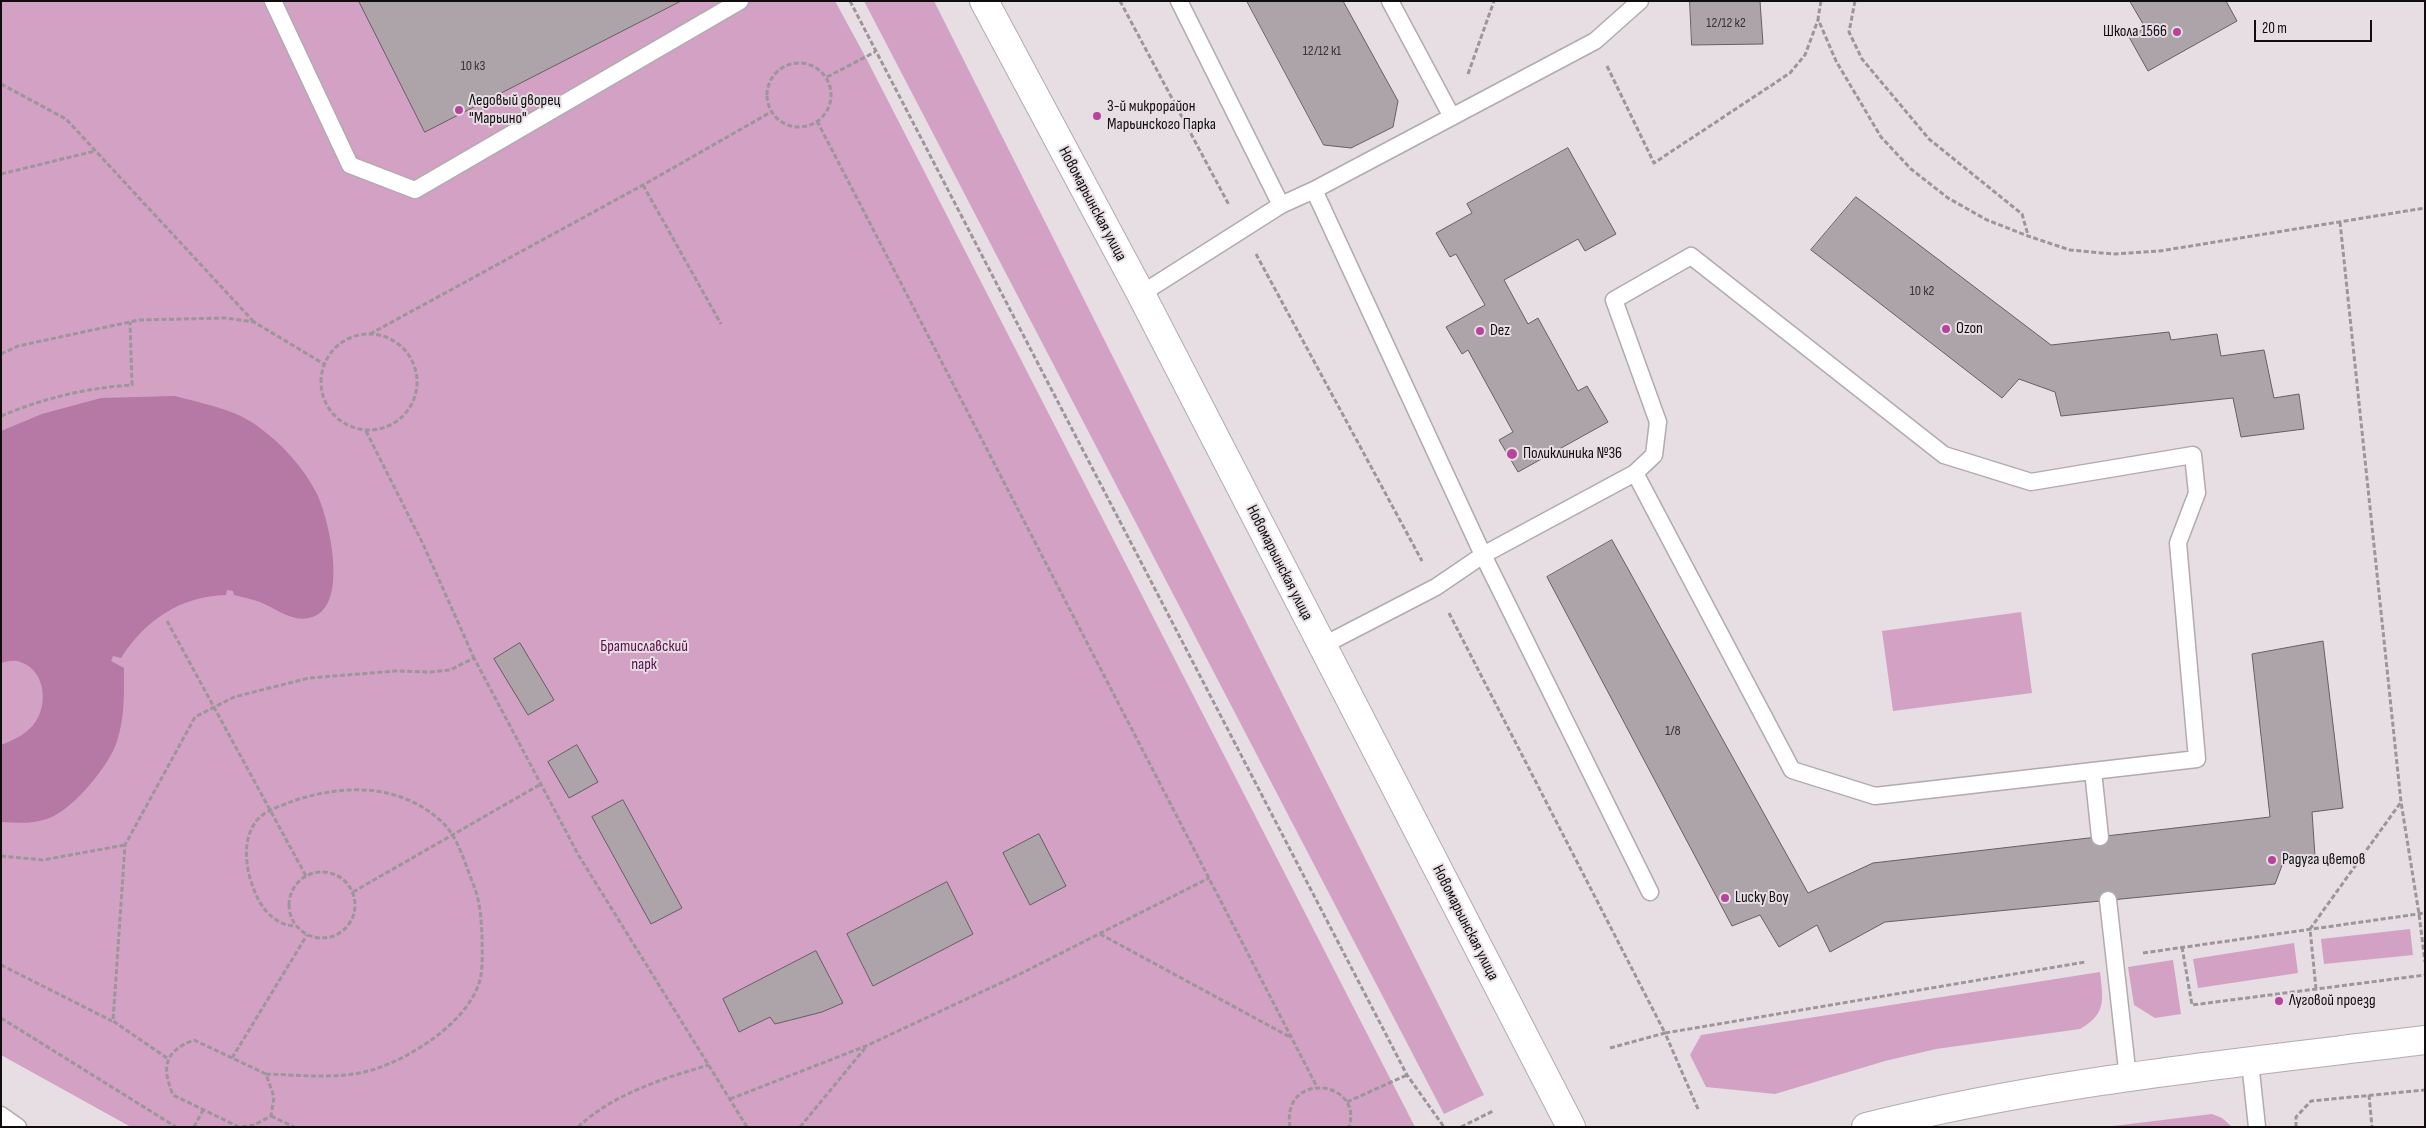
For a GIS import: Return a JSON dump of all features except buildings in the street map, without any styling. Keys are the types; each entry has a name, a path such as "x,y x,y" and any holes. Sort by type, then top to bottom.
{"street":[{"name":"Новомарьинская улица","path":"984,1 1140,294 1571,1127"},
{"path":"1866,1127 1938,1109 2128,1078 2425,1040"}],"lane":[{"path":"272,1 350,165 415,190 740,1"},
{"path":"1179,1 1282,205"},
{"path":"1390,1 1452,117"},
{"path":"1140,294 1282,205 1595,42 1640,1"},
{"path":"1314,190 1483,555 1650,892"},
{"path":"1322,646 1436,587 1483,555 1635,473 1654,455 1658,422 1614,300 1691,256 1944,455 2031,482 2194,455 2197,492 2178,543 2197,759 1875,796 1792,770 1635,473"},
{"path":"2092,771 2100,837"},
{"path":"2108,900 2128,1078"},
{"path":"2250,1062 2256,1127"},
{"path":"1,1114 18,1127"}],"path":[{"path":"850,1 1407,1075 1444,1127"},
{"path":"1120,1 1436,587 1664,1033 1698,1109"},
{"path":"1452,117 1494,1"},
{"path":"1595,42 1654,162 1790,73 1805,55 1818,19 1821,1"},
{"path":"1855,1 1849,32 1862,59 1929,139 2022,214 2028,236"},
{"path":"1818,19 1836,61 1859,103 1881,137 1911,170 1956,203 1987,220 2070,250 2113,254 2160,252 2425,208"},
{"path":"827,78 875,52"},
{"path":"803,62 817,67 827,78 831,96 830,106 818,122 810,126 792,127 776,119 770,112 766,98 768,84 776,71 788,64 803,62"},
{"path":"1,84 66,119 254,322 324,364"},
{"path":"370,334 385,337 399,344 409,355 415,369 417,384 414,399 406,412 395,423 382,429 366,430 351,428 338,420 328,408 321,394 320,379 324,364 335,347 351,337 370,334 643,185 770,112"},
{"path":"818,122 1317,1087"},
{"path":"1,174 95,152"},
{"path":"643,185 721,324"},
{"path":"2340,222 2401,802 2425,962"},
{"path":"1,354 18,346 130,322 187,318 254,322"},
{"path":"1,416 30,404 64,394 104,387 132,385 130,322"},
{"path":"366,430 423,544 474,658 579,856 746,1127"},
{"path":"167,621 306,876"},
{"path":"113,1021 125,845 195,717 234,697 309,678 396,671 432,672 450,670 474,658"},
{"path":"353,892 541,784"},
{"path":"271,1116 254,1125 240,1127 173,1095 166,1079 167,1058 178,1046 194,1040 266,1074 320,1075 375,1069 425,1044 452,1023 465,1009 481,976 481,920 477,893 452,835 442,822 425,810 395,794 367,789 330,792 299,799 271,810 263,815 252,828 247,848 248,874 261,904 272,917 286,926 296,926"},
{"path":"2316,989 2310,929 2401,802"},
{"path":"1,856 43,860 125,845"},
{"path":"316,872 328,872 338,876 353,892 356,907 352,920 344,931 333,938 319,939 306,936 296,926 289,913 289,899 295,886 306,876 316,872"},
{"path":"730,1099 866,1046 1020,974 1209,878"},
{"path":"1610,1048 1664,1033 2115,957 2425,913"},
{"path":"1099,934 1291,1038"},
{"path":"232,1058 306,936"},
{"path":"2182,947 2192,1005 2425,975"},
{"path":"1,965 113,1021 167,1058"},
{"path":"1,1018 176,1127"},
{"path":"800,1127 866,1046"},
{"path":"578,1127 612,1103 640,1088 709,1065"},
{"path":"266,1074 274,1097 271,1116"},
{"path":"1347,1102 1407,1075"},
{"path":"1290,1127 1289,1117 1294,1100 1308,1089 1317,1087 1334,1090 1347,1102 1351,1121 1349,1127"},
{"path":"2296,1127 2296,1117 2311,1101 2425,1090"},
{"path":"2369,1095 2372,1127"},
{"path":"194,1127 203,1110"},
{"path":"1461,1127 1493,1111"},
{"path":"271,1116 294,1127"}],"green space":[{"name":"Братиславский парк","path":"1,1 835,1 1415,1127 131,1127 1,1055"},
{"path":"864,1 934,1 1484,1095 1444,1114"},
{"path":"2021,612 2032,693 1893,711 1882,631"},
{"path":"2410,929 2413,955 2324,964 2321,939"},
{"path":"2294,943 2298,973 2198,988 2193,959"},
{"path":"2173,960 2181,1014 2155,1018 2134,1005 2128,967"},
{"path":"2100,972 2102,998 2099,1011 2095,1018 2080,1029 1936,1049 1885,1061 1775,1094 1706,1087 1690,1055 1701,1035"},
{"path":"2212,1114 2222,1118 2232,1127 2105,1127"}],"shaded area":[{"path":"175,396 219,408 251,421 277,442 299,466 317,494 327,523 333,562 333,582 330,599 322,611 309,618 302,619 283,614 260,602 234,595 233,591 227,590 226,595 194,600 179,605 166,613 141,632 121,658 113,656 111,661 124,668 123,714 120,732 107,762 89,786 68,807 47,819 36,822 1,822 1,745 21,736 33,725 40,713 43,695 38,677 26,664 17,661 1,663 1,431 42,414 101,398"}],"place":[{"name":"Школа 1566","path":"2177,32"},
{"name":"Ледовый дворец \"Марьино\"","path":"459,110"},
{"name":"3-й микрорайон Марьинского Парка","path":"1097,116"},
{"name":"Ozon","path":"1946,329"},
{"name":"Dez","path":"1480,331"},
{"name":"Поликлиника №36","path":"1512,454"},
{"name":"Радуга цветов","path":"2272,860"},
{"name":"Lucky Boy","path":"1725,898"},
{"name":"Луговой проезд","path":"2279,1001"}]}
